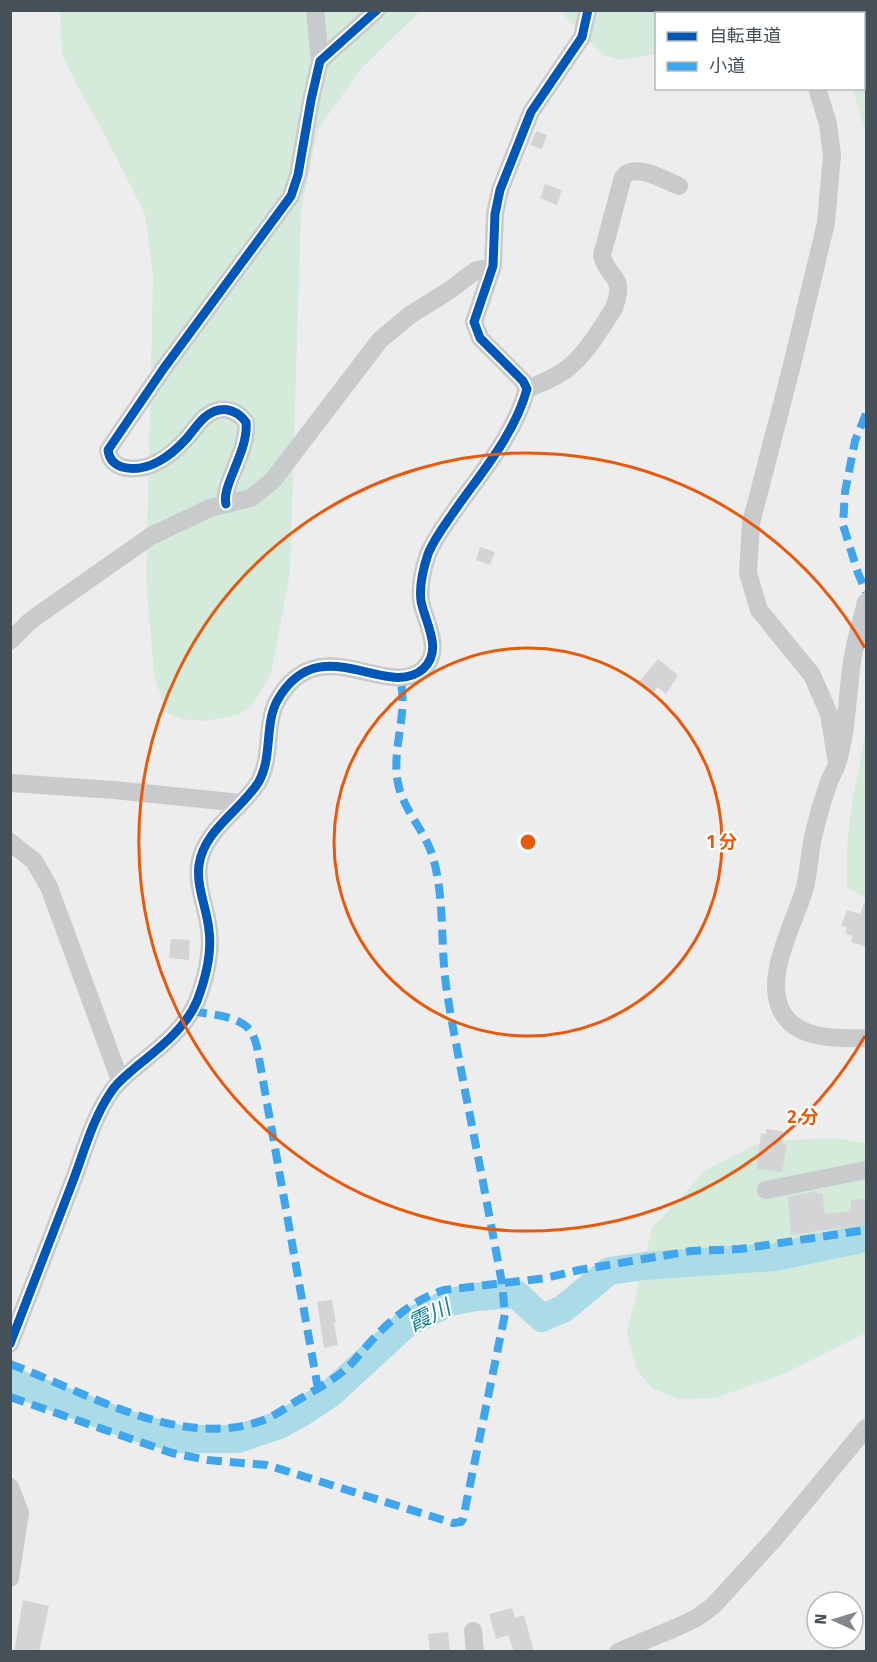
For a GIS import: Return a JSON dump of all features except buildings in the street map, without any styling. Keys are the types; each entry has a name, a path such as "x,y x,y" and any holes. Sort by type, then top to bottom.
{"street":[{"path":"226,504 226,493 246,439 246,422 235,411 226,409 211,412 170,454 143,469 117,465 109,457 108,450 164,368 291,196 298,175 320,61 315,10"},
{"path":"320,61 377,10"},
{"path":"527,389 523,381 486,346 476,331 474,322 493,266 495,214 500,190 531,112 582,37 588,10"},
{"path":"818,90 828,124 832,154 826,223 751,523 748,573 759,610 812,675 829,714 837,764"},
{"path":"10,1344 93,1129 110,1093 120,1080 156,1051 184,1023 197,1000 209,953 210,932 198,869 201,856 207,840 258,782 263,770 270,722 276,703 291,683 314,669 344,666 400,679 410,677 424,668 433,645 432,633 422,602 421,584 429,550 514,424 527,389 569,368 614,308 618,283 613,273 605,267 602,255 623,177 627,172 635,171 679,186"},
{"path":"10,641 36,616 151,536 210,508 251,498 273,480 390,330 475,271 493,266"},
{"path":"867,603 853,655 837,764 828,783 812,839 805,889 786,940 778,973 777,996 785,1016 801,1030 811,1034 867,1038"},
{"path":"10,783 114,790 241,803"},
{"path":"10,842 33,861 49,887 120,1080"},
{"path":"766,1190 867,1170"},
{"path":"618,1652 636,1648 698,1617 713,1606 775,1538 867,1428"},
{"path":"10,1487 20,1513 10,1578"},
{"path":"472,1631 475,1652"}],"green space":[{"path":"60,11 420,11 362,68 318,129 301,211 290,573 271,674 252,706 238,715 206,721 181,719 167,713 154,675 146,580 153,278 145,214 62,54"},
{"path":"560,11 866,11 866,134 853,90 865,90 865,12 655,12 655,54 621,60 604,55"},
{"path":"866,716 866,899 847,887 847,843 864,742"},
{"path":"836,1138 866,1143 866,1333 784,1374 715,1398 678,1399 652,1388 636,1369 627,1331 652,1228 706,1170 763,1141"}],"waterway":[{"name":"霞川","path":"10,1381 135,1427 180,1439 238,1439 279,1425 301,1413 331,1393 406,1324 450,1302 476,1297 516,1294 542,1318 563,1309 609,1271 645,1266 775,1257 866,1238"}],"marked path":[{"path":"866,414 855,441 845,492 843,525 866,592"},
{"path":"10,1397 172,1453 207,1460 267,1465 453,1523 461,1522 463,1519 505,1314 502,1283 447,992 441,910 434,861 431,850 405,803 398,783 396,770 403,705 400,679"},
{"path":"192,1011 233,1019 247,1027 256,1042 318,1389"},
{"path":"10,1364 134,1414 167,1423 200,1428 232,1428 264,1420 329,1381 348,1367 381,1330 400,1314 420,1300 444,1290 546,1278 579,1270 691,1251 740,1249 866,1230"}],"cycle path":[{"path":"226,504 227,488 240,456 246,433 246,422 232,411 222,410 211,413 202,419 174,451 149,466 131,469 122,467 112,460 108,450 164,368 291,196 298,175 320,61 377,10"},
{"path":"10,1344 99,1113 113,1088 179,1029 197,1001 210,948 208,922 198,873 202,853 215,831 251,793 263,773 271,721 277,701 294,679 312,669 332,666 391,677 408,676 423,669 429,662 433,645 421,601 422,577 428,554 443,528 505,439 527,389 523,381 480,338 474,322 493,266 495,214 500,190 531,112 582,37 588,10"}]}
